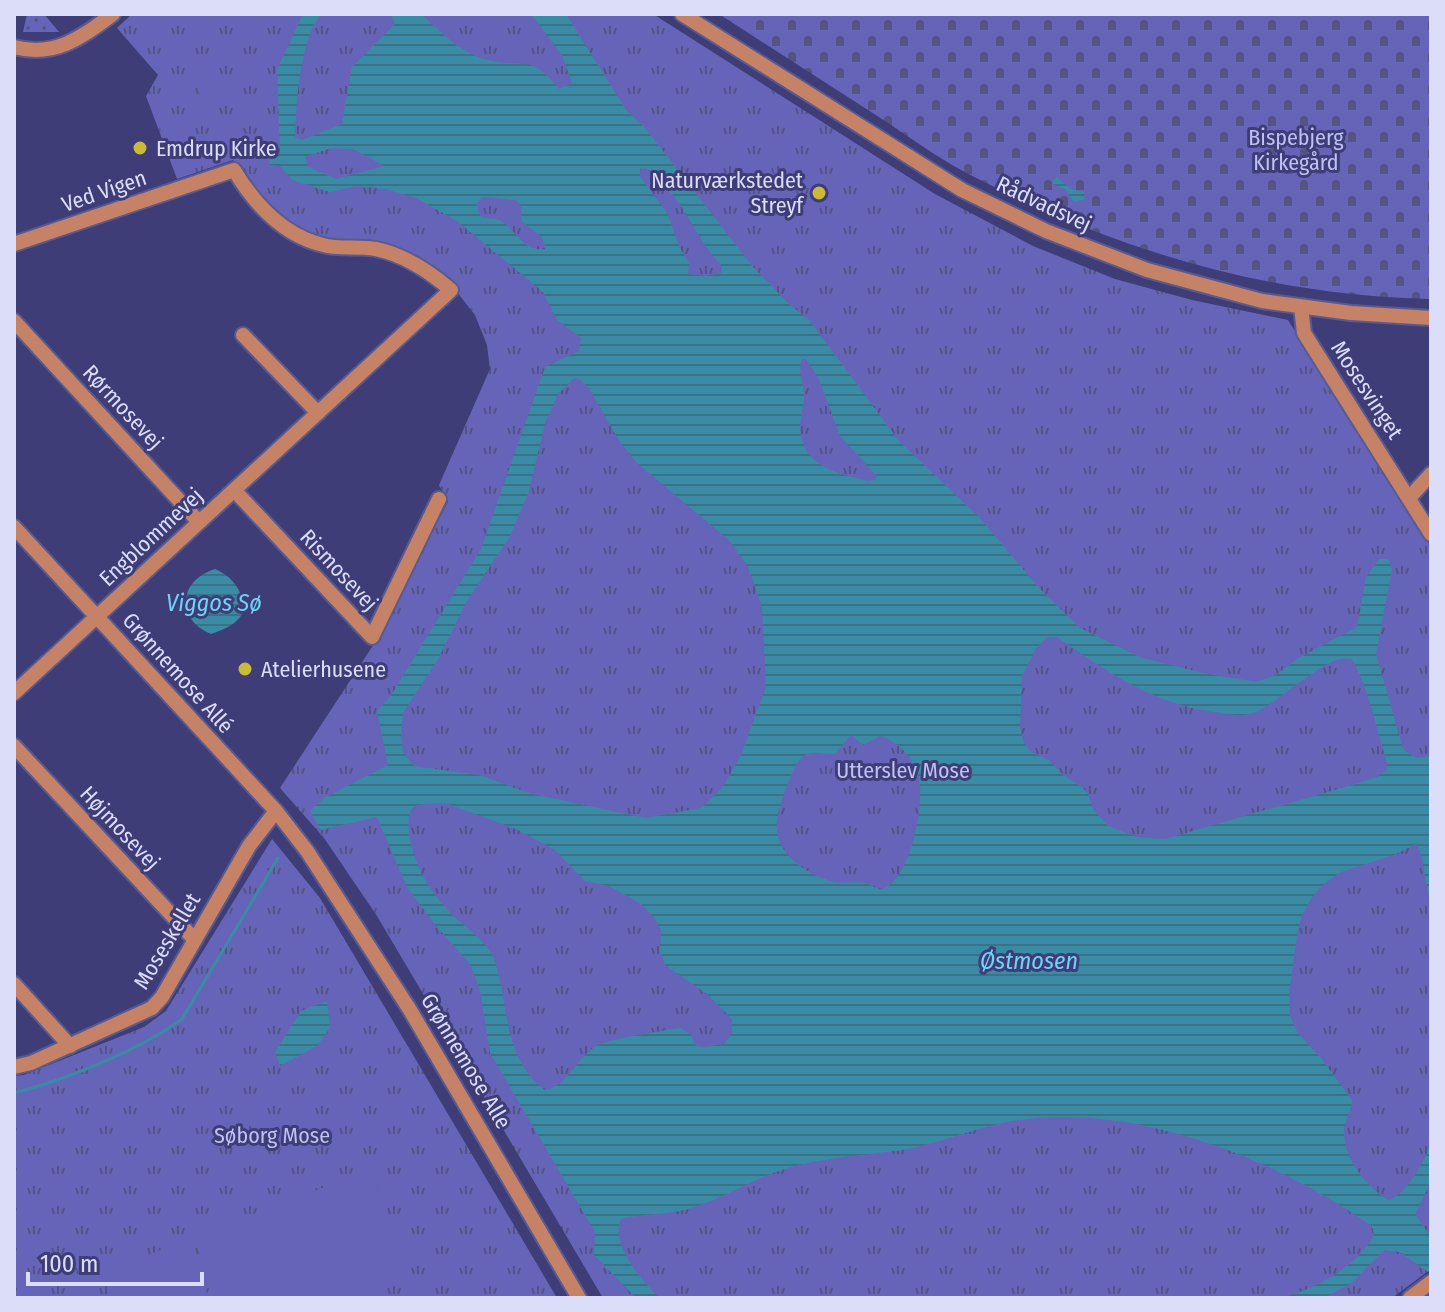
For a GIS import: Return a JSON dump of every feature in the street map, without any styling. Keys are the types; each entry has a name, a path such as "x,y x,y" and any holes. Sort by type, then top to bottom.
{"street":[{"path":"14,47 40,51 61,48 79,40 113,14"},
{"name":"Rådvadsvej","path":"682,14 962,190 1046,231 1147,270 1193,284 1301,307 1431,318"},
{"name":"Ved Vigen","path":"14,244 234,170 264,212 284,227 326,245 375,249 402,258 431,273 451,290"},
{"name":"Engblommevej","path":"14,693 451,290"},
{"name":"Mosesvinget","path":"1301,307 1304,333 1431,534"},
{"name":"Rørmosevej","path":"14,321 199,522"},
{"path":"243,335 318,413"},
{"path":"1410,497 1431,474"},
{"name":"Rismosevej","path":"234,490 372,637 439,499"},
{"name":"Grønnemose Allé","path":"14,527 276,811 307,851"},
{"name":"Højmosevej","path":"14,746 194,939"},
{"name":"Moseskellet","path":"14,1067 31,1063 152,1008 162,997 249,846 276,811"},
{"name":"Grønnemose Alle","path":"307,851 410,1010 579,1298"},
{"path":"14,984 70,1046"},
{"path":"1410,1298 1429,1283"}],"green space":[{"path":"27,14 44,14 59,32 23,32"},
{"name":"Utterslev Mose","path":"132,14 653,14 935,194 1033,246 1115,279 1192,300 1288,320 1431,547 1431,1269 1392,1298 603,1298 377,916 324,838 280,788 372,647 448,502 439,485 490,369 487,345 475,315 453,287 418,261 323,239 293,228 251,191 233,160 177,179 146,96 158,75 117,28"},
{"name":"Bispebjerg Kirkegård","path":"719,14 1431,14 1431,299 1309,289 1249,277 1131,245 1074,223 953,165"},
{"path":"211,74 224,103 209,111 194,81"},
{"name":"Søborg Mose","path":"272,839 320,898 557,1298 14,1298 14,1076 24,1075 144,1027 166,1011"},
{"path":"369,1170 414,1278 361,1298 218,1298 195,1237"},
{"path":"187,1240 209,1298 111,1298 102,1272"}],"water":[{"name":"Østmosen","path":"303,14 321,14 308,39 300,72 295,137 302,140 342,124 352,67 395,24 390,14 421,14 469,53 488,60 534,66 559,89 572,83 562,55 531,14 566,14 626,110 646,129 753,267 809,320 899,441 980,518 1038,587 1080,628 1142,658 1256,682 1276,675 1297,659 1357,627 1366,577 1379,559 1388,559 1392,569 1376,654 1403,749 1416,758 1431,756 1431,908 1421,854 1416,844 1394,855 1341,872 1324,884 1302,915 1289,994 1290,1016 1297,1032 1352,1100 1344,1127 1345,1141 1352,1162 1373,1188 1389,1200 1403,1191 1431,1143 1431,1182 1415,1214 1431,1237 1431,1269 1428,1272 1400,1252 1384,1250 1352,1283 1323,1298 1280,1298 1320,1283 1346,1267 1374,1235 1372,1226 1291,1178 1246,1157 1198,1140 1150,1127 1101,1119 1053,1117 1007,1122 913,1148 798,1165 692,1208 621,1219 619,1229 624,1251 637,1273 660,1298 636,1298 594,1255 595,1232 490,1053 480,990 470,964 407,887 377,817 321,830 310,811 324,798 388,765 377,711 390,697 481,549 545,367 579,351 581,338 557,320 543,292 457,221 416,198 386,189 356,186 330,192 292,180 280,166 270,165 269,158 280,153 277,70","holes":["331,148 353,149 385,166 336,179 308,167 305,157","645,168 658,174 662,184 722,266 721,273 706,276 688,274 689,263 667,213 640,176 640,169","483,197 516,200 521,206 522,222 541,237 545,249 526,244 499,220 481,217 476,204","802,359 806,359 819,379 840,436 876,475 876,480 868,481 833,471 807,452 800,428 804,396 800,368","578,378 589,388 618,439 636,462 730,541 748,567 762,607 766,687 741,755 723,787 701,808 646,818 532,794 479,775 414,766 403,752 403,713 438,659 467,601 509,538 528,494 546,420 559,393","1048,637 1057,637 1112,674 1150,694 1192,708 1241,715 1252,714 1265,707 1330,663 1351,659 1366,692 1387,769 1377,777 1352,785 1165,839 1137,837 1108,826 1093,809 1082,787 1063,775 1050,761 1030,751 1024,743 1020,728 1022,676 1037,647","851,735 863,745 880,736 901,748 916,769 920,785 917,825 903,869 884,889 865,883 838,883 824,879 794,861 780,843 777,821 787,785 800,759 816,753 835,754","445,803 516,829 555,850 585,881 609,886 640,903 661,930 660,950 665,965 707,994 732,1019 732,1033 724,1044 705,1047 696,1046 691,1035 681,1028 612,1041 589,1051 560,1083 545,1090 531,1077 514,1045 493,956 440,901 420,870 409,833 411,811 416,805"]},
{"path":"1057,177 1071,189 1084,192 1085,199 1074,202 1065,189 1054,185"},
{"name":"Viggos Sø","path":"215,569 235,584 245,609 231,625 211,634 191,619 186,600 194,582"},
{"path":"327,1001 330,1028 317,1046 280,1066 275,1052 301,1011"}],"waterway":[{"path":"14,1093 101,1063 145,1042 182,1019 278,858"}],"place":[{"name":"Emdrup Kirke","path":"140,148"},
{"name":"Naturværkstedet Streyf","path":"819,193"},
{"name":"Atelierhusene","path":"245,669"}]}
